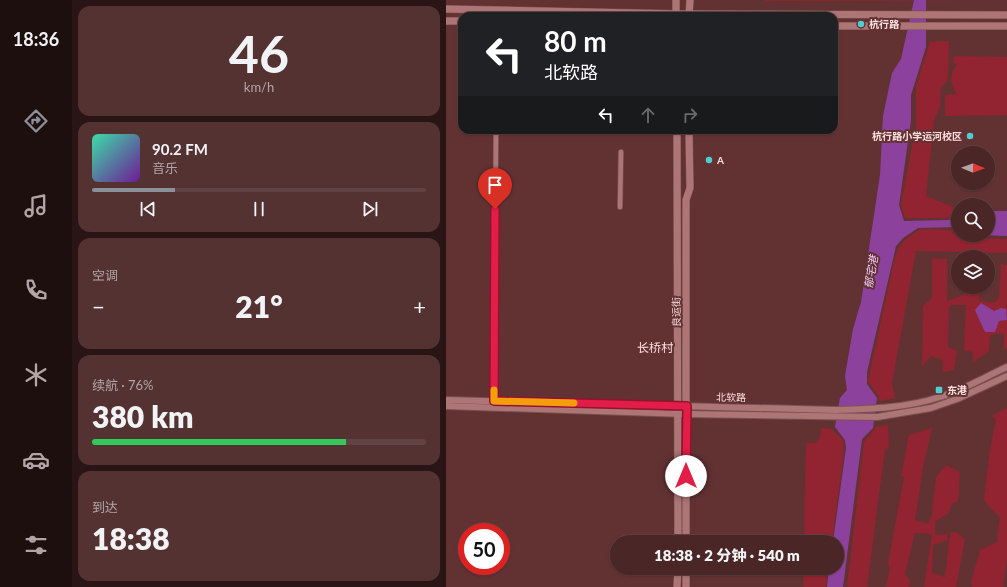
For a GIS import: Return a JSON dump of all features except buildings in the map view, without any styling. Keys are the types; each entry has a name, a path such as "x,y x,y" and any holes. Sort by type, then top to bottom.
{"main road":[{"path":"676,0 676,12"},
{"path":"689,12 690,0"},
{"path":"446,9 561,12"},
{"path":"838,15 1007,15"},
{"path":"446,21 458,21"},
{"path":"838,26 1007,26"},
{"name":"良运街","path":"677,134 678,535"},
{"name":"良运街","path":"686,535 686,200 690,188 689,134"},
{"path":"678,575 678,587"},
{"path":"686,575 686,587"}],"street":[{"path":"494,401 496,134"},
{"path":"620,207 621,152"},
{"name":"北软路","path":"446,400 677,410 686,414 836,413 914,404 941,396 1007,367"},
{"name":"北软路","path":"446,406 677,410 687,406 836,413 877,417 931,408 957,399 1007,376"}],"shaded area":[{"path":"766,0 1007,0 766,1"},
{"path":"949,41 948,80 941,88 940,107 934,120 926,196 951,206 951,218 905,218 901,205 916,125 916,87 930,42"},
{"path":"954,56 1007,57 1007,115 945,116 945,95 957,94 954,90 951,79 957,64 953,63"},
{"path":"920,229 951,230 951,242 995,242 995,239 1007,239 1007,253 995,253 995,250 951,250 951,252 916,251 892,383 895,398 879,401 879,397 868,381 894,262 900,246"},
{"path":"932,258 947,259 947,301 964,294 980,294 979,301 994,303 999,298 1001,264 1007,265 1007,348 1004,350 1004,333 990,335 989,351 973,362 973,352 964,350 966,305 951,305 949,308 948,347 957,351 954,370 943,372 943,360 931,356 922,366 923,306 932,298"},
{"path":"1007,408 1007,559 1003,587 972,587 971,581 980,550 997,542 1000,517 988,506 984,499 990,450 996,419 991,416"},
{"path":"888,425 889,448 885,449 867,587 847,587 864,442 876,427"},
{"path":"821,428 831,429 843,440 844,450 833,535 804,535 806,443 815,443 820,438"},
{"path":"932,428 923,467 915,520 928,524 932,514 936,477 946,465 960,472 958,501 952,504 948,514 935,521 935,535 947,534 948,540 933,545 932,573 945,577 950,533 956,532 965,539 956,587 924,587 932,534 915,533 905,574 910,581 909,587 886,587 890,569 888,564 904,477 901,476 909,435"},
{"path":"804,575 827,575 826,587 803,587"}],"water":[{"name":"郁宅港","path":"914,0 926,0 926,47 911,95 911,120 899,205 904,221 951,219 951,227 918,228 903,238 896,246 867,372 867,384 877,398 873,428 862,439 843,587 827,587 828,575 844,575 844,535 834,535 846,448 845,440 835,427 840,398 847,390 845,376 853,329 861,302 880,175 883,116 892,73 901,59"},
{"path":"995,211 1007,211 1007,236 995,236"},
{"path":"981,303 994,311 1001,308 1006,309 1007,320 999,321 995,332 985,332 975,310"}],"slow traffic":[{"path":"494,390 494,401 574,403"}],"place":[{"name":"杭行路","path":"861,24"},
{"name":"杭行路小学运河校区","path":"970,136"},
{"name":"A","path":"709,160"},
{"name":"东港","path":"939,390"}],"district":[{"name":"长桥村","path":"655,348"}],"route":[{"path":"495,209 494,401 687,406 686,476"}]}
